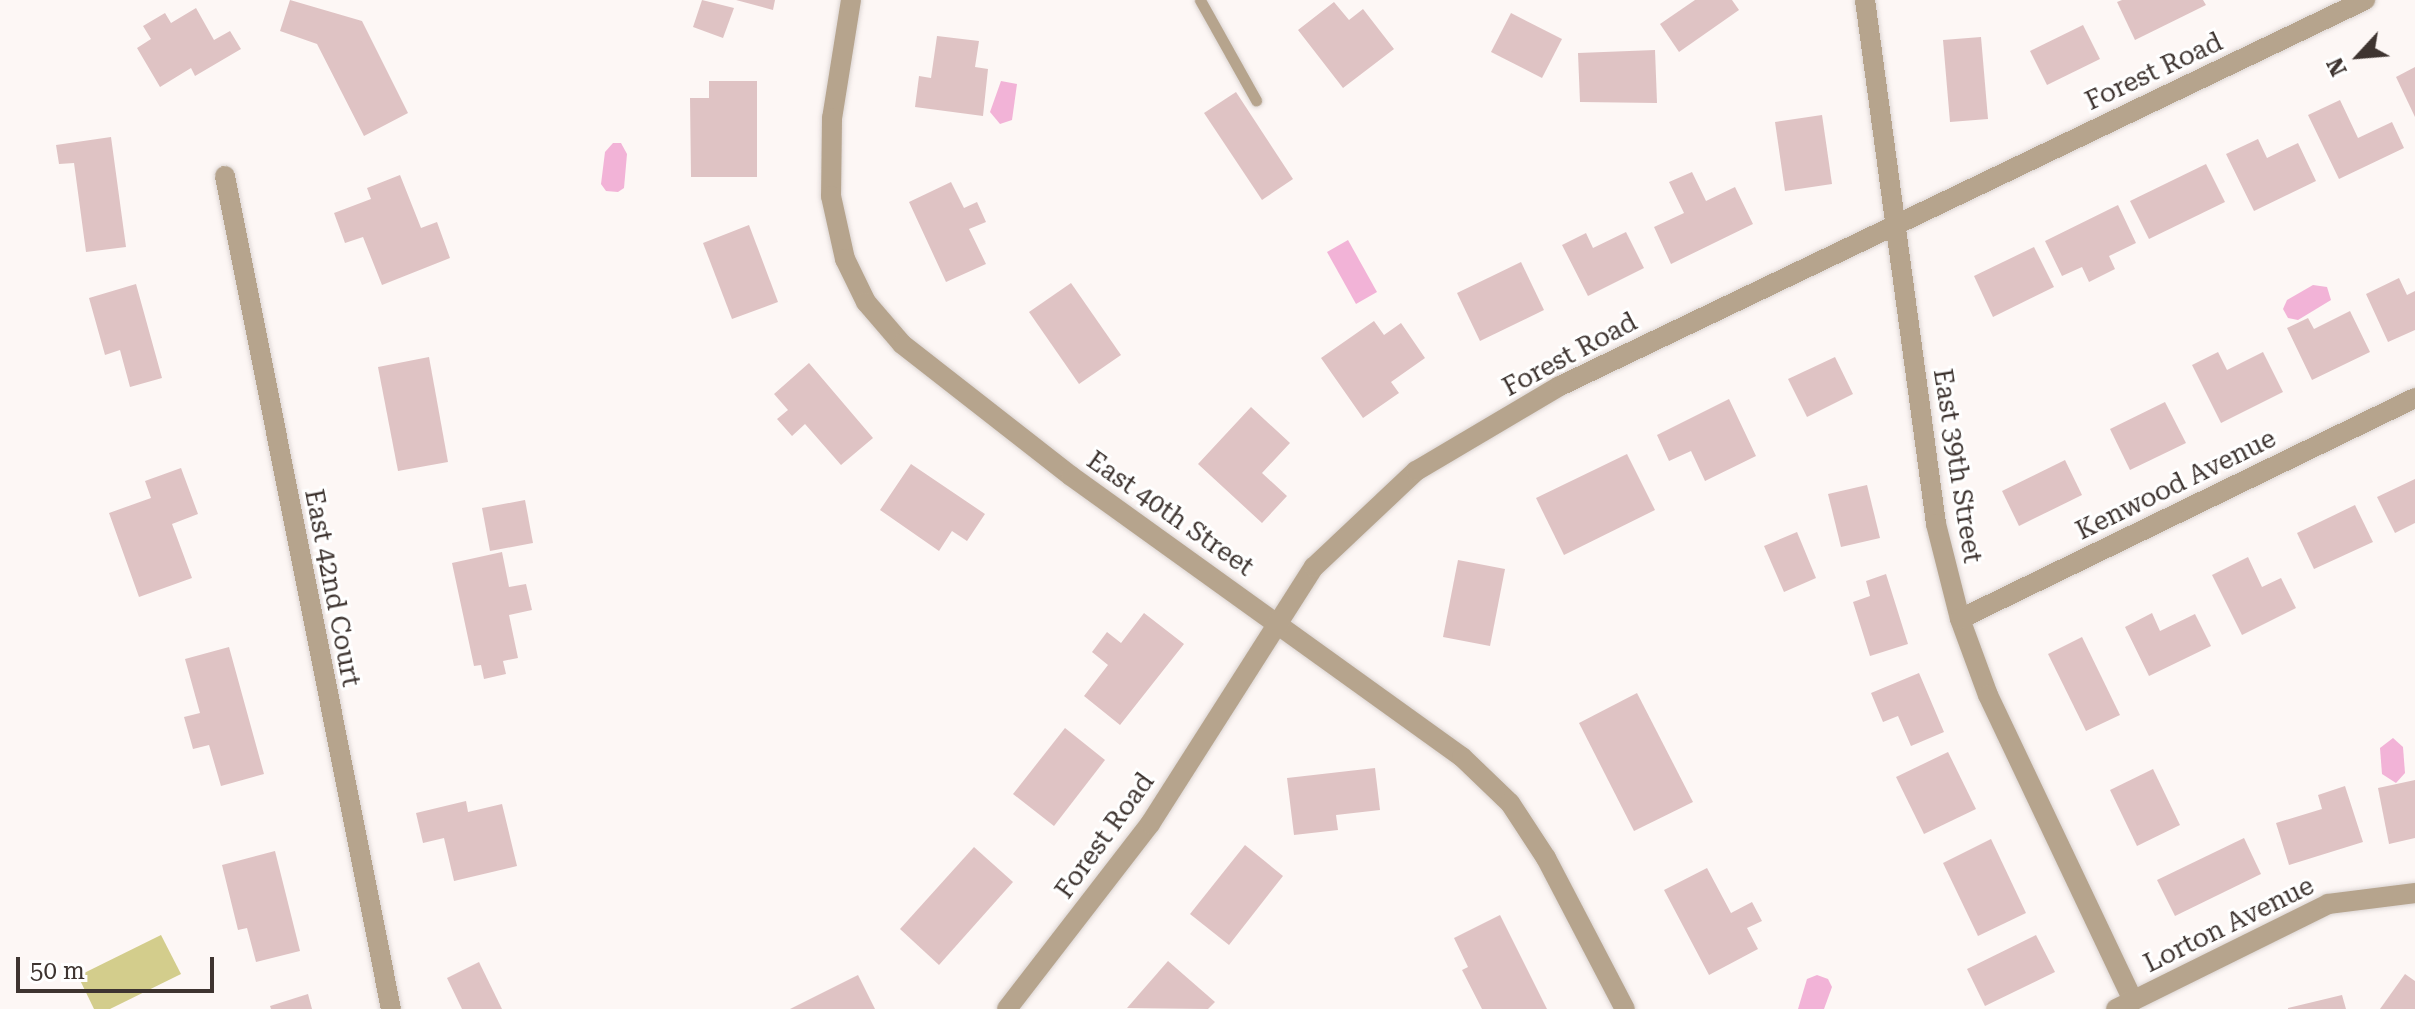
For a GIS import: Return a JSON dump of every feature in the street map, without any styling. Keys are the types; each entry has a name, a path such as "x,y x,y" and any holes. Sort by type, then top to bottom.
{"street":[{"name":"East 40th Street","path":"851,0 832,118 831,196 845,259 866,302 902,344 974,401 1462,757 1510,803 1546,858 1625,1009"},
{"name":"East 39th Street","path":"1865,0 1936,524 1960,619 1988,695 2124,1005"},
{"name":"Forest Road","path":"1007,1009 1150,824 1314,567 1416,471 1560,386 2365,0"},
{"name":"East 42nd Court","path":"225,176 391,1009"},
{"name":"Kenwood Avenue","path":"1960,619 2415,398"},
{"name":"Lorton Avenue","path":"2124,1005 2328,904 2415,893"}],"lane":[{"path":"1200,0 1256,100"}],"shaded area":[{"path":"1001,81 1017,84 1012,120 1000,124 990,112"},
{"path":"613,143 621,143 627,154 624,188 618,192 606,191 601,184 605,152"},
{"path":"1348,240 1377,292 1356,304 1327,252"},
{"path":"2313,285 2327,287 2331,300 2298,320 2288,318 2283,309 2287,300"},
{"path":"2393,738 2403,747 2405,773 2396,783 2382,774 2380,748"},
{"path":"161,935 181,974 110,1009 94,1009 78,976"},
{"path":"1817,975 1828,979 1832,987 1824,1009 1798,1009 1807,979"}],"building":[{"path":"290,0 362,21 408,113 364,136 317,44 280,31"},
{"path":"702,0 734,8 723,38 693,27"},
{"path":"736,0 775,0 773,10"},
{"path":"1695,0 1732,0 1739,10 1679,52 1660,24"},
{"path":"2203,0 2206,5 2135,40 2117,2"},
{"path":"1334,2 1349,20 1363,9 1394,49 1343,88 1298,30"},
{"path":"196,8 214,40 230,31 241,49 195,76 191,68 160,87 137,48 151,39 143,26 165,13 171,23"},
{"path":"1511,13 1562,39 1542,78 1491,52"},
{"path":"2083,25 2100,59 2047,85 2030,51"},
{"path":"937,36 979,41 975,67 988,69 983,116 915,107 919,76 931,78"},
{"path":"1981,37 1988,119 1950,122 1943,40"},
{"path":"1655,50 1657,103 1580,102 1578,53"},
{"path":"2415,67 2415,117 2396,77"},
{"path":"709,81 757,81 757,177 691,177 690,98 709,98"},
{"path":"1236,92 1293,179 1262,200 1204,113"},
{"path":"2340,100 2358,138 2392,122 2404,148 2339,179 2308,115"},
{"path":"1822,115 1832,184 1785,191 1775,122"},
{"path":"111,137 126,247 86,252 74,163 59,164 56,145"},
{"path":"2258,139 2267,158 2298,143 2316,181 2254,211 2226,154"},
{"path":"2206,164 2225,202 2149,239 2130,201"},
{"path":"1692,172 1706,201 1735,187 1753,224 1671,264 1654,227 1684,213 1669,182"},
{"path":"400,175 421,228 437,222 450,258 382,285 363,237 345,243 334,213 371,199 367,188"},
{"path":"951,182 964,208 977,202 986,222 969,229 986,264 946,282 909,202"},
{"path":"2118,205 2136,243 2109,256 2115,269 2089,282 2082,267 2062,276 2045,241"},
{"path":"749,225 778,302 732,319 703,243"},
{"path":"1626,232 1644,268 1588,296 1562,245 1586,233 1593,248"},
{"path":"2034,247 2054,287 1993,317 1974,276"},
{"path":"1521,262 1544,310 1480,341 1457,293"},
{"path":"2399,278 2407,295 2415,291 2415,330 2388,342 2366,294"},
{"path":"1071,283 1121,355 1079,384 1029,312"},
{"path":"136,284 162,378 130,387 120,350 105,355 89,298"},
{"path":"2350,311 2370,352 2312,380 2287,328 2308,318 2314,329"},
{"path":"1374,321 1384,335 1401,323 1425,358 1391,382 1399,393 1363,418 1321,358"},
{"path":"2218,352 2227,370 2263,352 2283,392 2221,423 2192,365"},
{"path":"429,357 448,462 398,471 378,367"},
{"path":"1835,357 1853,394 1807,417 1788,379"},
{"path":"809,363 873,438 841,465 805,424 792,436 777,419 788,410 774,394"},
{"path":"1729,399 1756,456 1705,481 1691,451 1669,461 1657,435"},
{"path":"2165,402 2186,443 2130,470 2110,429"},
{"path":"1251,407 1290,443 1262,473 1287,496 1262,523 1198,464"},
{"path":"1627,454 1655,510 1564,555 1536,498"},
{"path":"2065,460 2082,495 2019,526 2002,491"},
{"path":"911,464 985,514 967,541 952,531 939,551 880,510"},
{"path":"181,468 198,514 172,524 192,578 139,597 109,513 151,498 145,481"},
{"path":"2415,479 2415,523 2395,533 2377,497"},
{"path":"1867,485 1880,538 1841,547 1828,494"},
{"path":"525,500 533,543 490,551 482,508"},
{"path":"2355,505 2373,542 2314,569 2297,533"},
{"path":"1797,532 1816,578 1784,592 1764,546"},
{"path":"502,552 509,587 526,584 532,610 509,615 518,658 503,661 506,674 484,679 481,665 474,666 452,563"},
{"path":"2248,557 2262,587 2281,578 2296,608 2242,635 2212,575"},
{"path":"1458,560 1505,569 1490,646 1443,637"},
{"path":"1886,574 1908,644 1870,656 1853,602 1870,596 1866,581"},
{"path":"1144,613 1184,644 1120,725 1084,696 1108,665 1092,652 1107,632 1121,643"},
{"path":"2152,613 2160,631 2195,614 2211,646 2149,676 2125,627"},
{"path":"2082,637 2120,715 2086,731 2048,654"},
{"path":"229,647 264,774 221,786 209,745 193,749 184,717 200,713 185,659"},
{"path":"1919,673 1944,732 1911,746 1898,716 1883,722 1871,693"},
{"path":"1637,693 1693,802 1634,831 1579,723"},
{"path":"1065,728 1105,760 1054,826 1013,794"},
{"path":"1948,752 1976,809 1924,834 1896,777"},
{"path":"1375,768 1380,810 1336,815 1338,830 1294,835 1287,778"},
{"path":"2153,769 2180,825 2137,846 2110,790"},
{"path":"2415,780 2415,838 2389,844 2378,788"},
{"path":"2345,786 2363,842 2289,865 2276,823 2322,809 2318,795"},
{"path":"466,801 468,812 502,804 517,866 454,881 444,838 423,843 416,813"},
{"path":"2244,838 2261,874 2175,916 2157,880"},
{"path":"1991,839 2026,913 1978,936 1943,863"},
{"path":"1245,845 1283,876 1229,945 1190,914"},
{"path":"974,847 1013,882 939,965 900,929"},
{"path":"275,851 300,951 256,962 247,928 238,930 222,865"},
{"path":"1707,868 1731,913 1752,902 1762,921 1747,928 1758,949 1709,975 1664,890"},
{"path":"1500,915 1547,1009 1482,1009 1462,970 1468,967 1454,938"},
{"path":"2036,935 2055,972 1985,1006 1967,969"},
{"path":"1168,961 1215,1002 1208,1009 1127,1008"},
{"path":"479,962 502,1009 462,1009 447,978"},
{"path":"2405,974 2415,981 2415,1009 2380,1009"},
{"path":"858,975 875,1009 790,1009"},
{"path":"308,994 312,1009 271,1009 270,1006"},
{"path":"2342,995 2346,1009 2288,1009 2288,1008"}]}
